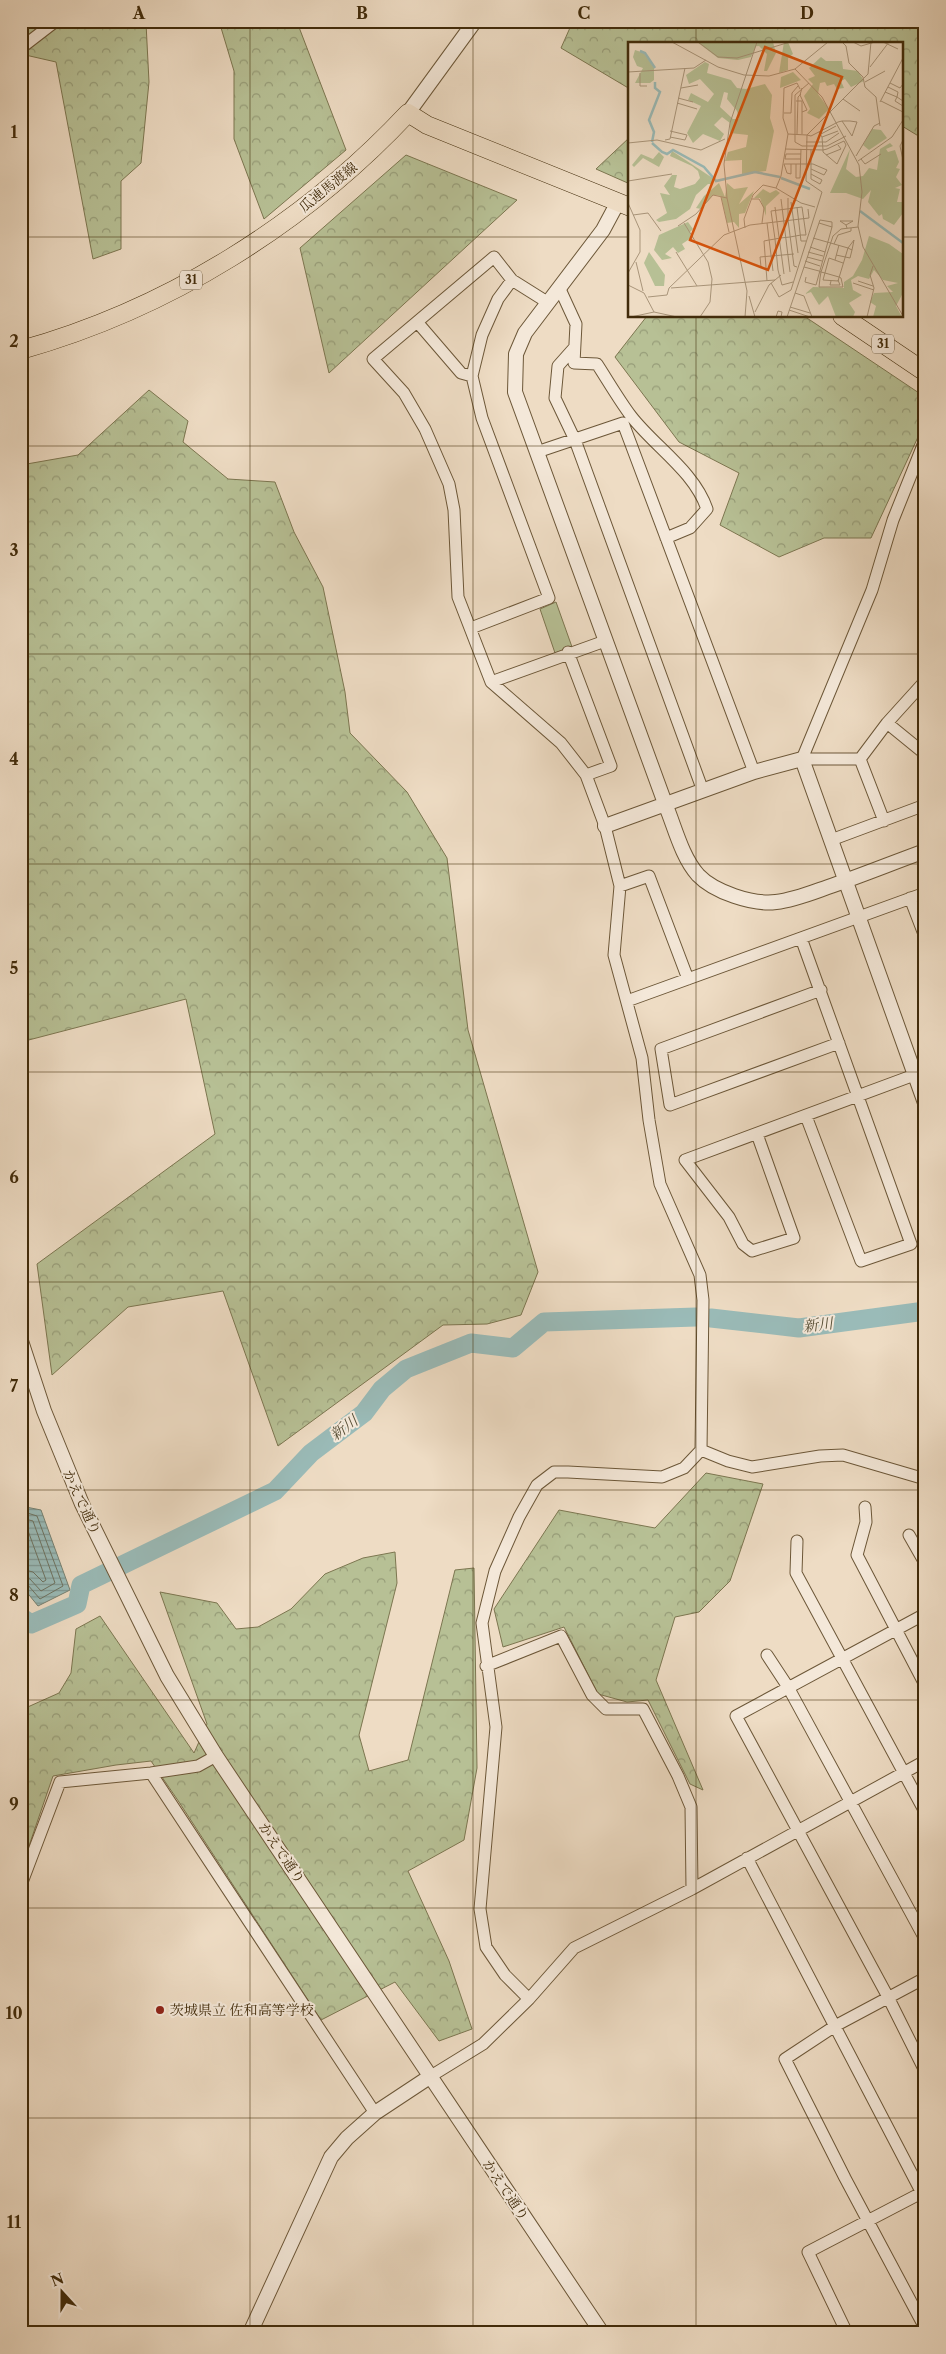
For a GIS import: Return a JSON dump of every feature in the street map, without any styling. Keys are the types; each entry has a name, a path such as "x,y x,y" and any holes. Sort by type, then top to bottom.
{"main road":[{"path":"408,113 432,127 624,204"},
{"name":"瓜連馬渡線","path":"21,350 121,314 170,292 219,265 268,234 323,192 370,151 408,113"},
{"name":"31","path":"845,318 925,372"}],"street":[{"path":"21,48 56,21"},
{"path":"408,113 475,21"},
{"path":"624,204 525,333 516,354 515,392 605,641 686,855 699,875 733,895 754,901 775,902 798,897 925,851"},
{"path":"529,1999 504,1975 486,1947 480,1908 496,1727 486,1666 482,1623 495,1571 519,1517 537,1485 554,1472 662,1477 684,1468 701,1450 703,1300 700,1275 660,1184 649,1120 642,1058 614,955 620,886 605,826 586,775 561,742 491,682 458,597 454,510 448,484 425,429 404,393 373,360 494,257 512,280 547,302"},
{"path":"471,628 549,598 482,418 472,376 482,335 498,299 512,280"},
{"path":"559,287 576,324 574,363 597,364 632,417 686,475 702,496 707,509 690,528 666,538"},
{"path":"418,323 461,373 472,376"},
{"path":"574,348 558,366 555,398 575,440 703,791"},
{"path":"537,452 623,423 754,772"},
{"path":"925,440 893,520 872,590 802,759 858,916 920,1073 925,1103"},
{"path":"491,682 568,652 605,641"},
{"path":"568,652 612,766 586,775"},
{"path":"860,759 887,723 925,681"},
{"path":"887,723 925,754"},
{"path":"605,826 666,806 754,772 802,759 860,759"},
{"path":"860,759 884,821"},
{"path":"831,840 925,805"},
{"path":"620,886 649,876 688,979"},
{"path":"627,1001 925,893"},
{"path":"910,898 925,937"},
{"path":"801,938 911,1244 862,1261 806,1116"},
{"path":"821,990 661,1049 670,1105 839,1043"},
{"path":"756,1134 794,1238 752,1251 743,1244 729,1217 685,1160 920,1073"},
{"name":"かえで通り","path":"21,1341 44,1411 69,1475 167,1676 216,1756 602,2333"},
{"path":"701,1450 728,1461 752,1467 820,1456 843,1455 925,1479"},
{"path":"865,1506 866,1522 857,1555 925,1685"},
{"path":"909,1535 925,1563"},
{"path":"797,1541 796,1572 925,1812"},
{"path":"925,1614 736,1716 888,1998 925,2071"},
{"path":"486,1666 561,1636 592,1695 606,1709 643,1709 692,1807 692,1889"},
{"path":"767,1654 788,1687 925,1939"},
{"path":"21,1885 60,1782 150,1774 198,1766 216,1756"},
{"path":"250,2333 331,2157 347,2138 375,2113 483,2044 529,1999 574,1948 692,1889 925,1761"},
{"path":"150,1774 375,2113"},
{"path":"747,1858 924,2194 808,2252 848,2333"},
{"path":"925,1978 836,2026 785,2059 867,2221 925,2328"},
{"path":"21,2328 26,2333"}],"green space":[{"path":"21,21 144,21 146,23 149,82 141,163 121,181 121,249 93,259 56,62 21,54"},
{"path":"219,21 298,21 346,150 264,219 234,139 234,71"},
{"path":"573,21 925,21 925,140 904,127 904,42 628,42 628,88 561,48"},
{"path":"628,139 628,183 596,169"},
{"path":"406,155 517,200 329,373 300,248"},
{"path":"645,318 807,318 925,397 925,422 871,538 824,538 779,557 720,525 739,473 679,442 615,357"},
{"path":"149,390 188,421 183,442 228,479 275,482 294,532 323,587 345,692 350,733 407,792 447,858 468,1030 538,1272 521,1315 487,1324 443,1325 278,1446 223,1291 128,1307 52,1375 37,1264 215,1134 186,999 21,1042 21,465 78,455"},
{"path":"556,602 572,647 555,653 540,609"},
{"path":"706,1473 763,1484 730,1581 699,1612 675,1617 656,1680 703,1790 690,1784 648,1700 627,1702 598,1694 564,1627 503,1647 494,1609 559,1510 655,1528"},
{"path":"395,1552 397,1583 359,1735 369,1771 408,1760 455,1570 474,1568 477,1768 464,1840 408,1871 449,1961 472,2029 439,2041 395,1982 321,2020 151,1761 53,1776 21,1869 21,1710 59,1693 71,1673 76,1629 100,1616 194,1753 207,1724 160,1592 217,1603 236,1629 258,1627 291,1609 325,1574 363,1558"}],"water":[{"path":"21,1506 41,1510 70,1590 38,1606 21,1585"}],"waterway":[{"name":"新川","path":"711,1318 799,1328 925,1311"},
{"name":"新川","path":"21,1617 31,1624 77,1604 81,1585 275,1491 311,1453 364,1413 382,1389 406,1369 471,1343 513,1348 544,1322 696,1317"}],"place":[{"name":"茨城県立 佐和高等学校","path":"160,2010"}]}
